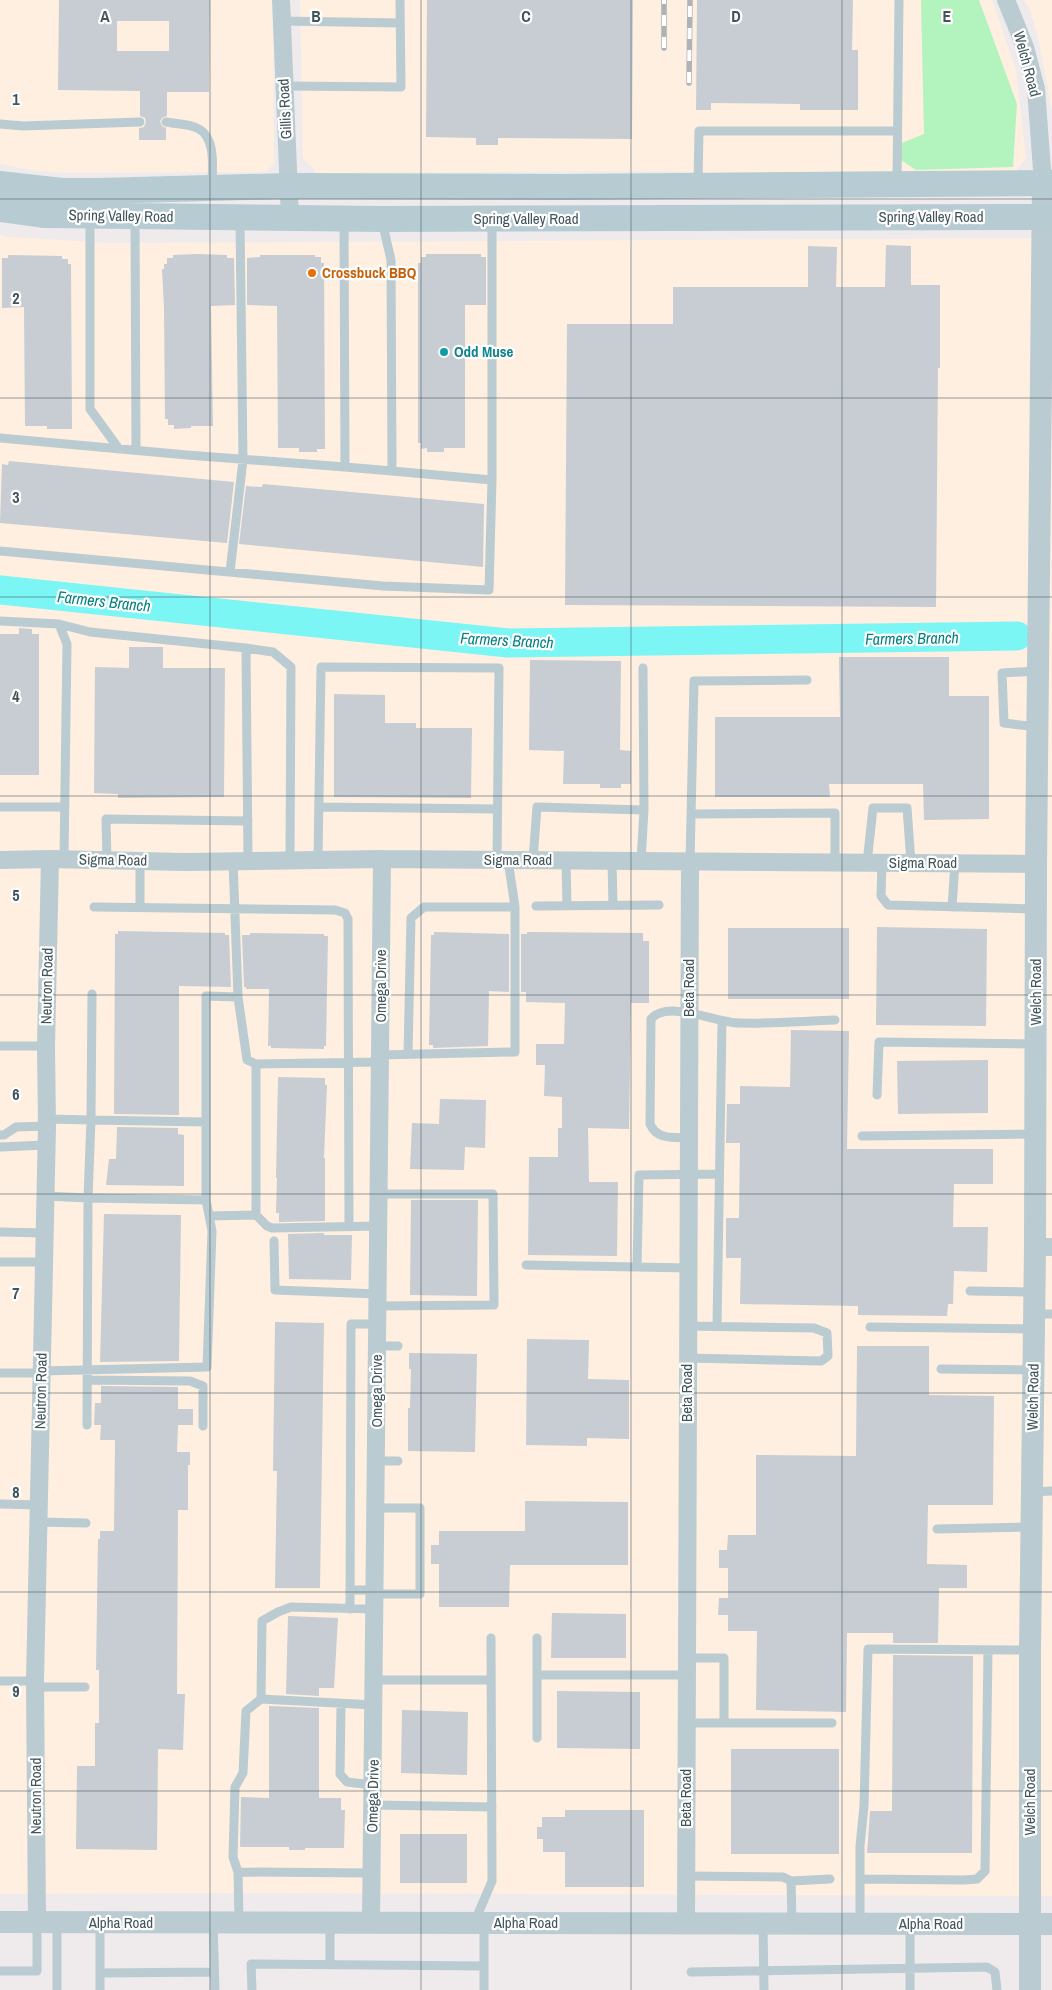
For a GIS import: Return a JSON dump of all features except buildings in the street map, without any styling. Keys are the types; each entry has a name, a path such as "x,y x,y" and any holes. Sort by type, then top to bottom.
{"main road":[{"name":"Spring Valley Road","path":"0,184 62,191 288,186 562,187 1048,183"},
{"path":"562,187 562,219"},
{"name":"Spring Valley Road","path":"0,209 45,215 344,219 1048,217"}],"street":[{"name":"Gillis Road","path":"280,0 290,218"},
{"name":"Welch Road","path":"1006,0 1025,47 1036,89 1048,183 1045,671 1037,727 1035,1044 1035,1134 1043,1247 1033,1370 1042,1491 1031,1527 1030,1650 1041,1924 1030,1990"},
{"name":"Neutron Road","path":"47,1922 35,1684 47,1123 46,1046 57,859"},
{"name":"Sigma Road","path":"0,860 382,859 1036,864"},
{"name":"Omega Drive","path":"371,1924 382,859"},
{"name":"Beta Road","path":"686,1924 690,862"},
{"name":"Alpha Road","path":"0,1922 1041,1924"}],"lane":[{"path":"283,86 400,87 400,0"},
{"path":"896,184 899,0"},
{"path":"281,21 400,23"},
{"path":"0,124 23,126 140,122"},
{"path":"166,122 198,128 206,136 212,152 212,188"},
{"path":"698,186 699,131 897,132"},
{"path":"90,215 90,409 119,449"},
{"path":"135,216 136,450"},
{"path":"230,572 243,460 240,217"},
{"path":"344,219 345,467"},
{"path":"381,219 391,260 392,472"},
{"path":"0,551 383,586 489,590 492,480 492,219"},
{"path":"0,438 492,480"},
{"path":"0,621 59,624 90,632 273,652 291,667 290,859"},
{"path":"57,859 65,807 67,644 59,624"},
{"path":"246,648 248,820 233,907 238,997 247,1060 256,1064 349,1063 408,1054 515,1052 515,907 502,860 496,809 499,668 322,667 318,859"},
{"path":"641,861 644,810 643,668"},
{"path":"1037,727 1004,723 1002,673 1045,671"},
{"path":"690,862 694,681 807,680"},
{"path":"0,806 65,807"},
{"path":"319,807 496,809"},
{"path":"533,860 537,807 644,810"},
{"path":"912,863 907,808 873,808 875,863 881,896 888,905 1036,909"},
{"path":"692,814 835,813 835,862"},
{"path":"107,860 106,819 248,820"},
{"path":"140,861 140,907"},
{"path":"566,861 566,905"},
{"path":"612,861 613,905"},
{"path":"952,907 955,863"},
{"path":"536,906 659,905"},
{"path":"94,907 233,907 335,910 341,911 346,915 348,919 349,1227"},
{"path":"408,1054 411,918 424,907 515,907"},
{"path":"87,1425 88,1198 92,994"},
{"path":"87,1375 208,1367 212,1231 206,1200 206,996 238,997"},
{"path":"688,1138 661,1137 655,1133 649,1119 651,1020 653,1016 665,1012 689,1012 722,1022 739,1024 835,1020"},
{"path":"717,1326 722,1022"},
{"path":"878,1096 879,1042 1035,1044"},
{"path":"0,1046 46,1046"},
{"path":"256,1064 256,1215 267,1226 272,1228 379,1226"},
{"path":"0,1135 4,1135 16,1127 91,1120 206,1122"},
{"path":"862,1136 1035,1134"},
{"path":"0,1147 46,1145"},
{"path":"637,1266 639,1175 719,1174"},
{"path":"274,1240 275,1290 378,1300 494,1305 493,1194 379,1194"},
{"path":"45,1196 206,1200"},
{"path":"210,1216 256,1215"},
{"path":"0,1232 44,1233"},
{"path":"0,1262 44,1262"},
{"path":"526,1265 688,1268"},
{"path":"970,1291 1038,1312"},
{"path":"870,1327 1038,1312"},
{"path":"350,1609 352,1324 378,1324"},
{"path":"687,1358 821,1361 828,1356 828,1334 814,1328 688,1326"},
{"path":"378,1346 398,1346"},
{"path":"941,1369 1033,1370"},
{"path":"0,1373 42,1372 190,1380 202,1386 203,1426"},
{"path":"377,1461 398,1461"},
{"path":"0,1504 86,1523"},
{"path":"261,1699 262,1621 291,1607 350,1609 375,1598 420,1594 420,1508 376,1508"},
{"path":"938,1529 1031,1527"},
{"path":"350,1590 375,1598"},
{"path":"484,1990 484,1966 479,1924 492,1881 491,1638"},
{"path":"537,1638 537,1738"},
{"path":"860,1924 860,1846 864,1806 868,1649 1030,1650"},
{"path":"860,1879 964,1880 977,1879 985,1871 988,1650"},
{"path":"537,1675 686,1666 724,1658 724,1723"},
{"path":"374,1680 491,1680"},
{"path":"0,1681 85,1687"},
{"path":"239,1923 238,1872 233,1857 235,1788 243,1773 246,1712 261,1699 374,1705"},
{"path":"341,1704 340,1774 346,1782 373,1784"},
{"path":"686,1723 832,1723"},
{"path":"372,1805 492,1807"},
{"path":"238,1872 372,1873"},
{"path":"686,1876 783,1877 791,1881 830,1879"},
{"path":"791,1881 792,1924"},
{"path":"0,1971 36,1971 47,1922"},
{"path":"47,1922 57,1990"},
{"path":"100,1922 100,1990"},
{"path":"214,1923 215,1990"},
{"path":"330,1923 330,1965"},
{"path":"763,1924 764,1990"},
{"path":"910,1924 910,1990"},
{"path":"252,1990 251,1964 484,1966"},
{"path":"691,1972 987,1966 996,1972 997,1990"},
{"path":"100,1973 214,1972"}],"shaded area":[{"path":"0,0 273,0 274,164 265,172 67,173 37,171 0,164"},
{"path":"300,0 992,0 1016,70 1026,158 1016,171 317,173 303,158"},
{"path":"1024,0 1052,0 1052,111 1039,42 1030,9"},
{"path":"0,235 111,243 1052,238 1052,1896 0,1894"}],"green space":[{"path":"921,0 979,0 1017,104 1013,167 916,170 901,160 897,145 924,134"}],"waterway":[{"name":"Farmers Branch","path":"0,590 508,643 1017,636"}],"railway":[{"path":"664,0 664,48"},
{"path":"689,83 690,0"}],"place":[{"name":"Crossbuck BBQ","path":"312,273"},
{"name":"Odd Muse","path":"444,352"}]}
